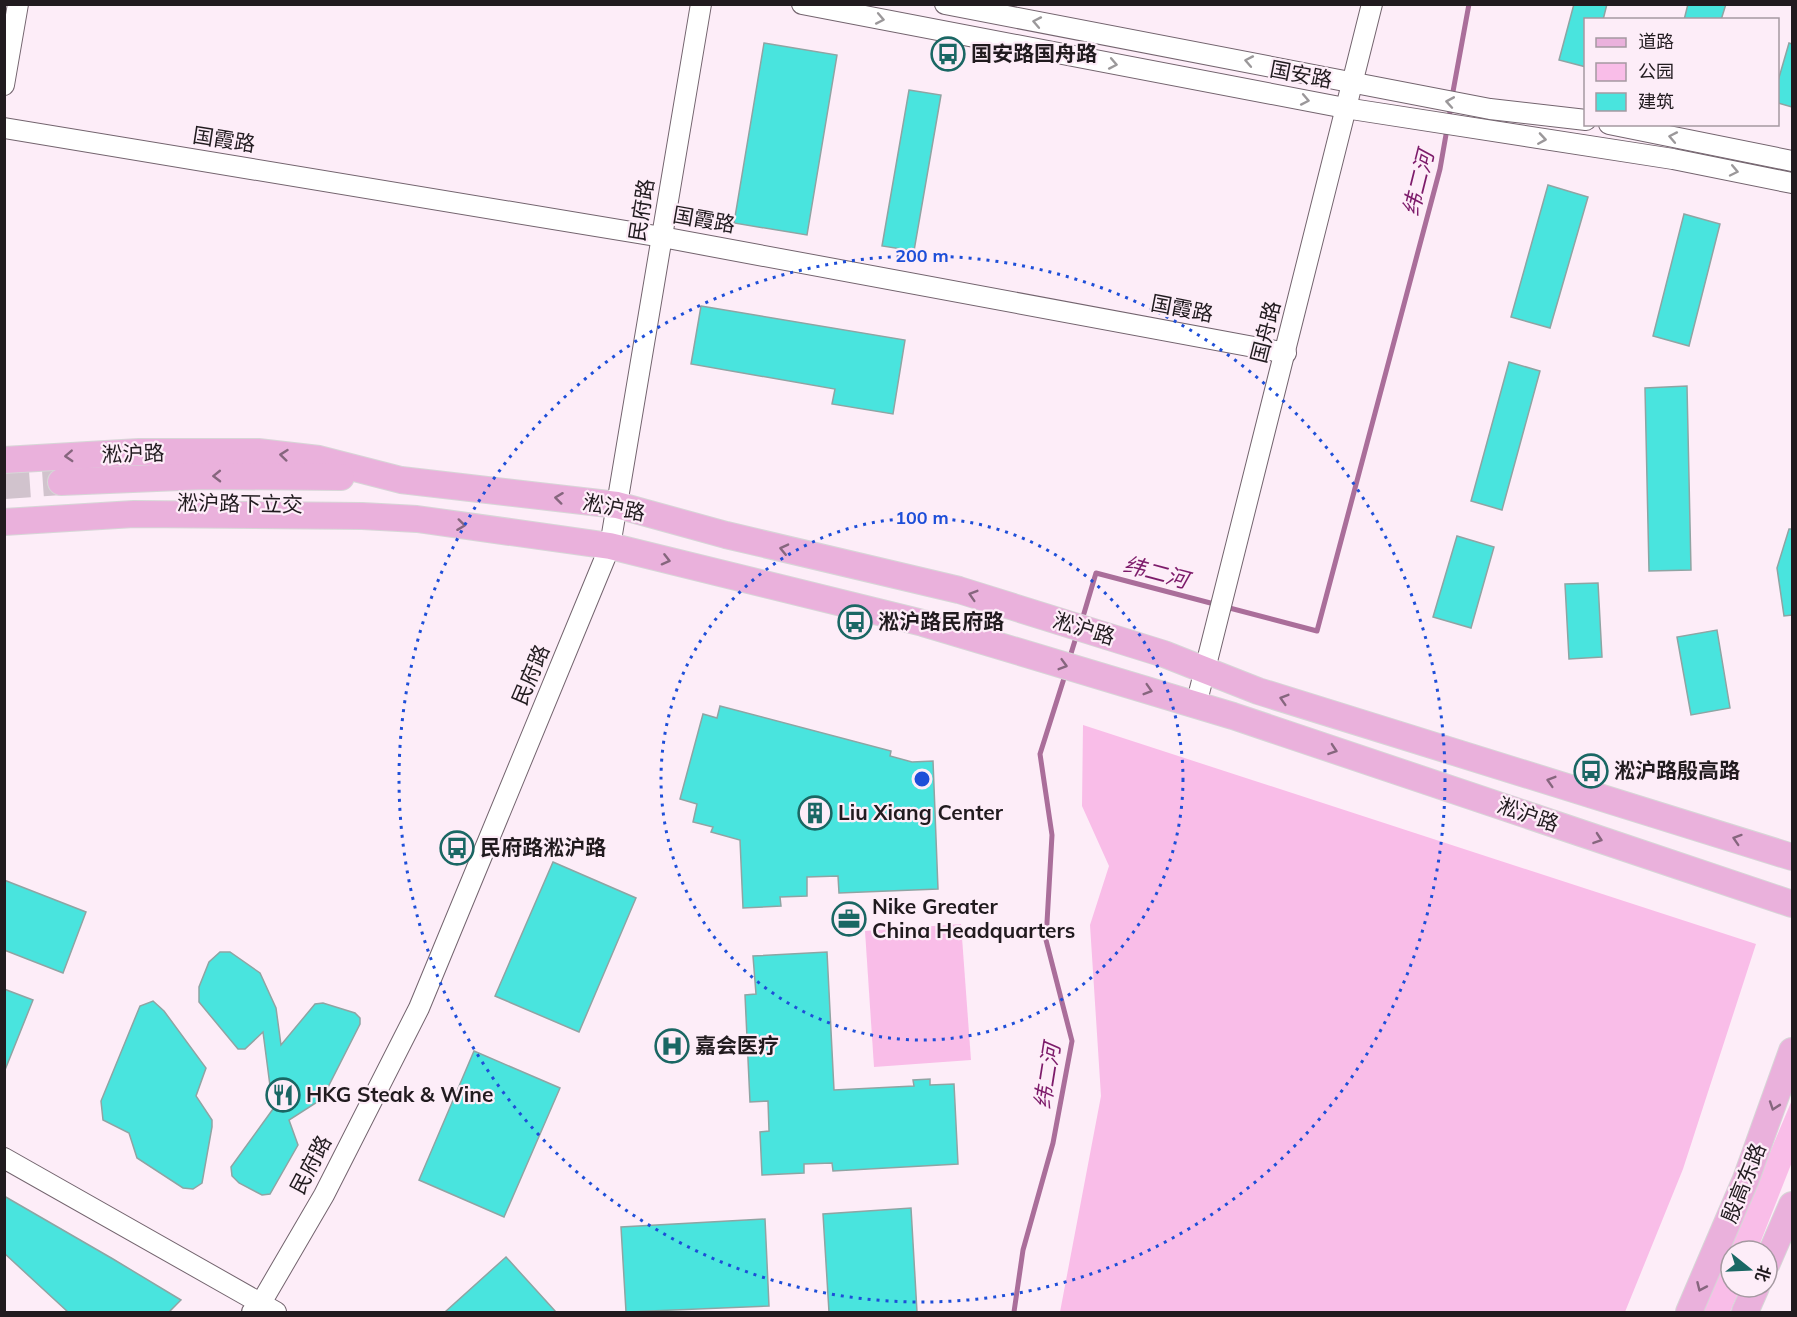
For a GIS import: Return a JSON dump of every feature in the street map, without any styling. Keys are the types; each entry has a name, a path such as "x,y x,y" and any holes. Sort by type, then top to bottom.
{"main road":[{"name":"淞沪路","path":"4,460 139,452 258,452 319,459 401,480 617,505 726,535 958,590 1164,654 1258,691 1792,857"},
{"name":"淞沪路下立交","path":"61,482 270,475 401,480"},
{"name":"淞沪路下立交","path":"63,508 241,502 333,506 417,519"},
{"name":"淞沪路","path":"4,522 134,514 362,516 417,519 609,546 922,623 1092,673 1196,705 1792,904"},
{"name":"殷高东路","path":"1689,1312 1754,1158 1792,1051"},
{"path":"1777,1239 1792,1205"}],"street":[{"path":"4,85 18,4"},
{"name":"民府路","path":"263,1309 419,1008 609,546 701,4"},
{"name":"国安路","path":"802,4 1345,108 1673,159 1792,183"},
{"name":"国安路","path":"945,4 1352,80 1409,94 1491,109 1584,120"},
{"name":"国舟路","path":"1206,670 1372,4"},
{"path":"1619,126 1792,161"},
{"name":"国霞路","path":"4,128 662,237 1286,353"},
{"path":"1196,705 1206,670"},
{"path":"4,1158 263,1309"}],"green space":[{"path":"1083,725 1756,944 1683,1169 1625,1312 1060,1312 1101,1096 1090,925 1109,866 1082,806"},
{"path":"961,924 971,1060 874,1067 865,931"},
{"path":"1792,1100 1792,1162 1762,1239 1734,1239"},
{"path":"1719,1274 1719,1299 1736,1299 1730,1312 1703,1312"}],"building":[{"path":"1574,4 1607,4 1604,18 1584,18 1584,66 1559,60"},
{"path":"1688,4 1726,4 1722,18 1684,18"},
{"path":"764,43 837,55 807,235 734,223"},
{"path":"1789,43 1792,44 1792,107 1779,103 1779,78"},
{"path":"909,90 941,95 914,251 882,246"},
{"path":"1548,185 1588,197 1550,328 1511,317"},
{"path":"1684,214 1720,224 1689,346 1653,336"},
{"path":"701,306 905,340 893,414 832,404 835,389 691,364"},
{"path":"1509,362 1540,371 1502,510 1471,501"},
{"path":"1687,386 1691,570 1649,571 1645,388"},
{"path":"1789,529 1792,529 1792,615 1784,616 1777,568"},
{"path":"1457,536 1494,547 1471,628 1433,617"},
{"path":"1598,583 1602,657 1569,659 1565,584"},
{"path":"1717,630 1730,708 1691,715 1677,637"},
{"name":"Liu Xiang Center","path":"720,706 891,751 890,756 912,762 933,761 938,889 839,893 838,876 807,877 807,896 780,897 781,906 743,908 740,840 711,832 713,827 693,822 697,804 680,799 703,714 717,718"},
{"path":"553,862 636,898 579,1032 495,996"},
{"path":"4,880 86,912 63,973 4,950"},
{"path":"220,952 230,952 260,973 276,1008 281,1045 315,1004 323,1003 355,1013 360,1018 360,1024 322,1099 289,1120 298,1145 270,1194 262,1195 239,1183 232,1176 231,1167 273,1109 263,1032 245,1049 238,1049 199,1002 199,987 209,962"},
{"path":"827,952 834,1090 914,1086 913,1080 930,1079 930,1085 954,1084 958,1164 833,1171 832,1163 804,1164 804,1173 762,1175 760,1132 769,1131 768,1101 750,1102 745,995 756,994 753,956"},
{"path":"4,989 33,1000 5,1070 4,1069"},
{"path":"153,1001 164,1011 206,1068 196,1096 212,1120 212,1127 202,1183 193,1189 183,1188 137,1158 129,1133 103,1120 101,1101 140,1006"},
{"path":"474,1051 560,1088 504,1217 419,1180"},
{"path":"4,1196 181,1300 169,1312 68,1312 4,1253"},
{"path":"911,1208 917,1312 829,1312 823,1214"},
{"path":"765,1219 769,1306 626,1312 621,1227"},
{"path":"506,1257 556,1312 445,1312"}],"waterway":[{"name":"纬二河","path":"1452,97 1469,4"},
{"name":"纬二河","path":"1082,620 1096,573 1317,631 1440,169 1451,106"},
{"name":"纬二河","path":"1069,660 1077,634"},
{"name":"纬二河","path":"1014,1312 1023,1250 1053,1143 1072,1041 1046,940 1052,835 1040,754 1066,672"}],"tunnel":[{"path":"4,486 61,482"}],"place":[{"name":"国安路国舟路","path":"948,54"},
{"name":"淞沪路民府路","path":"855,622"},
{"name":"淞沪路殷高路","path":"1591,771"},
{"name":"Liu Xiang Center","path":"815,813"},
{"name":"民府路淞沪路","path":"457,848"},
{"name":"Nike Greater China Headquarters","path":"849,919"},
{"name":"嘉会医疗","path":"672,1046"},
{"name":"HKG Steak & Wine","path":"283,1095"}]}
